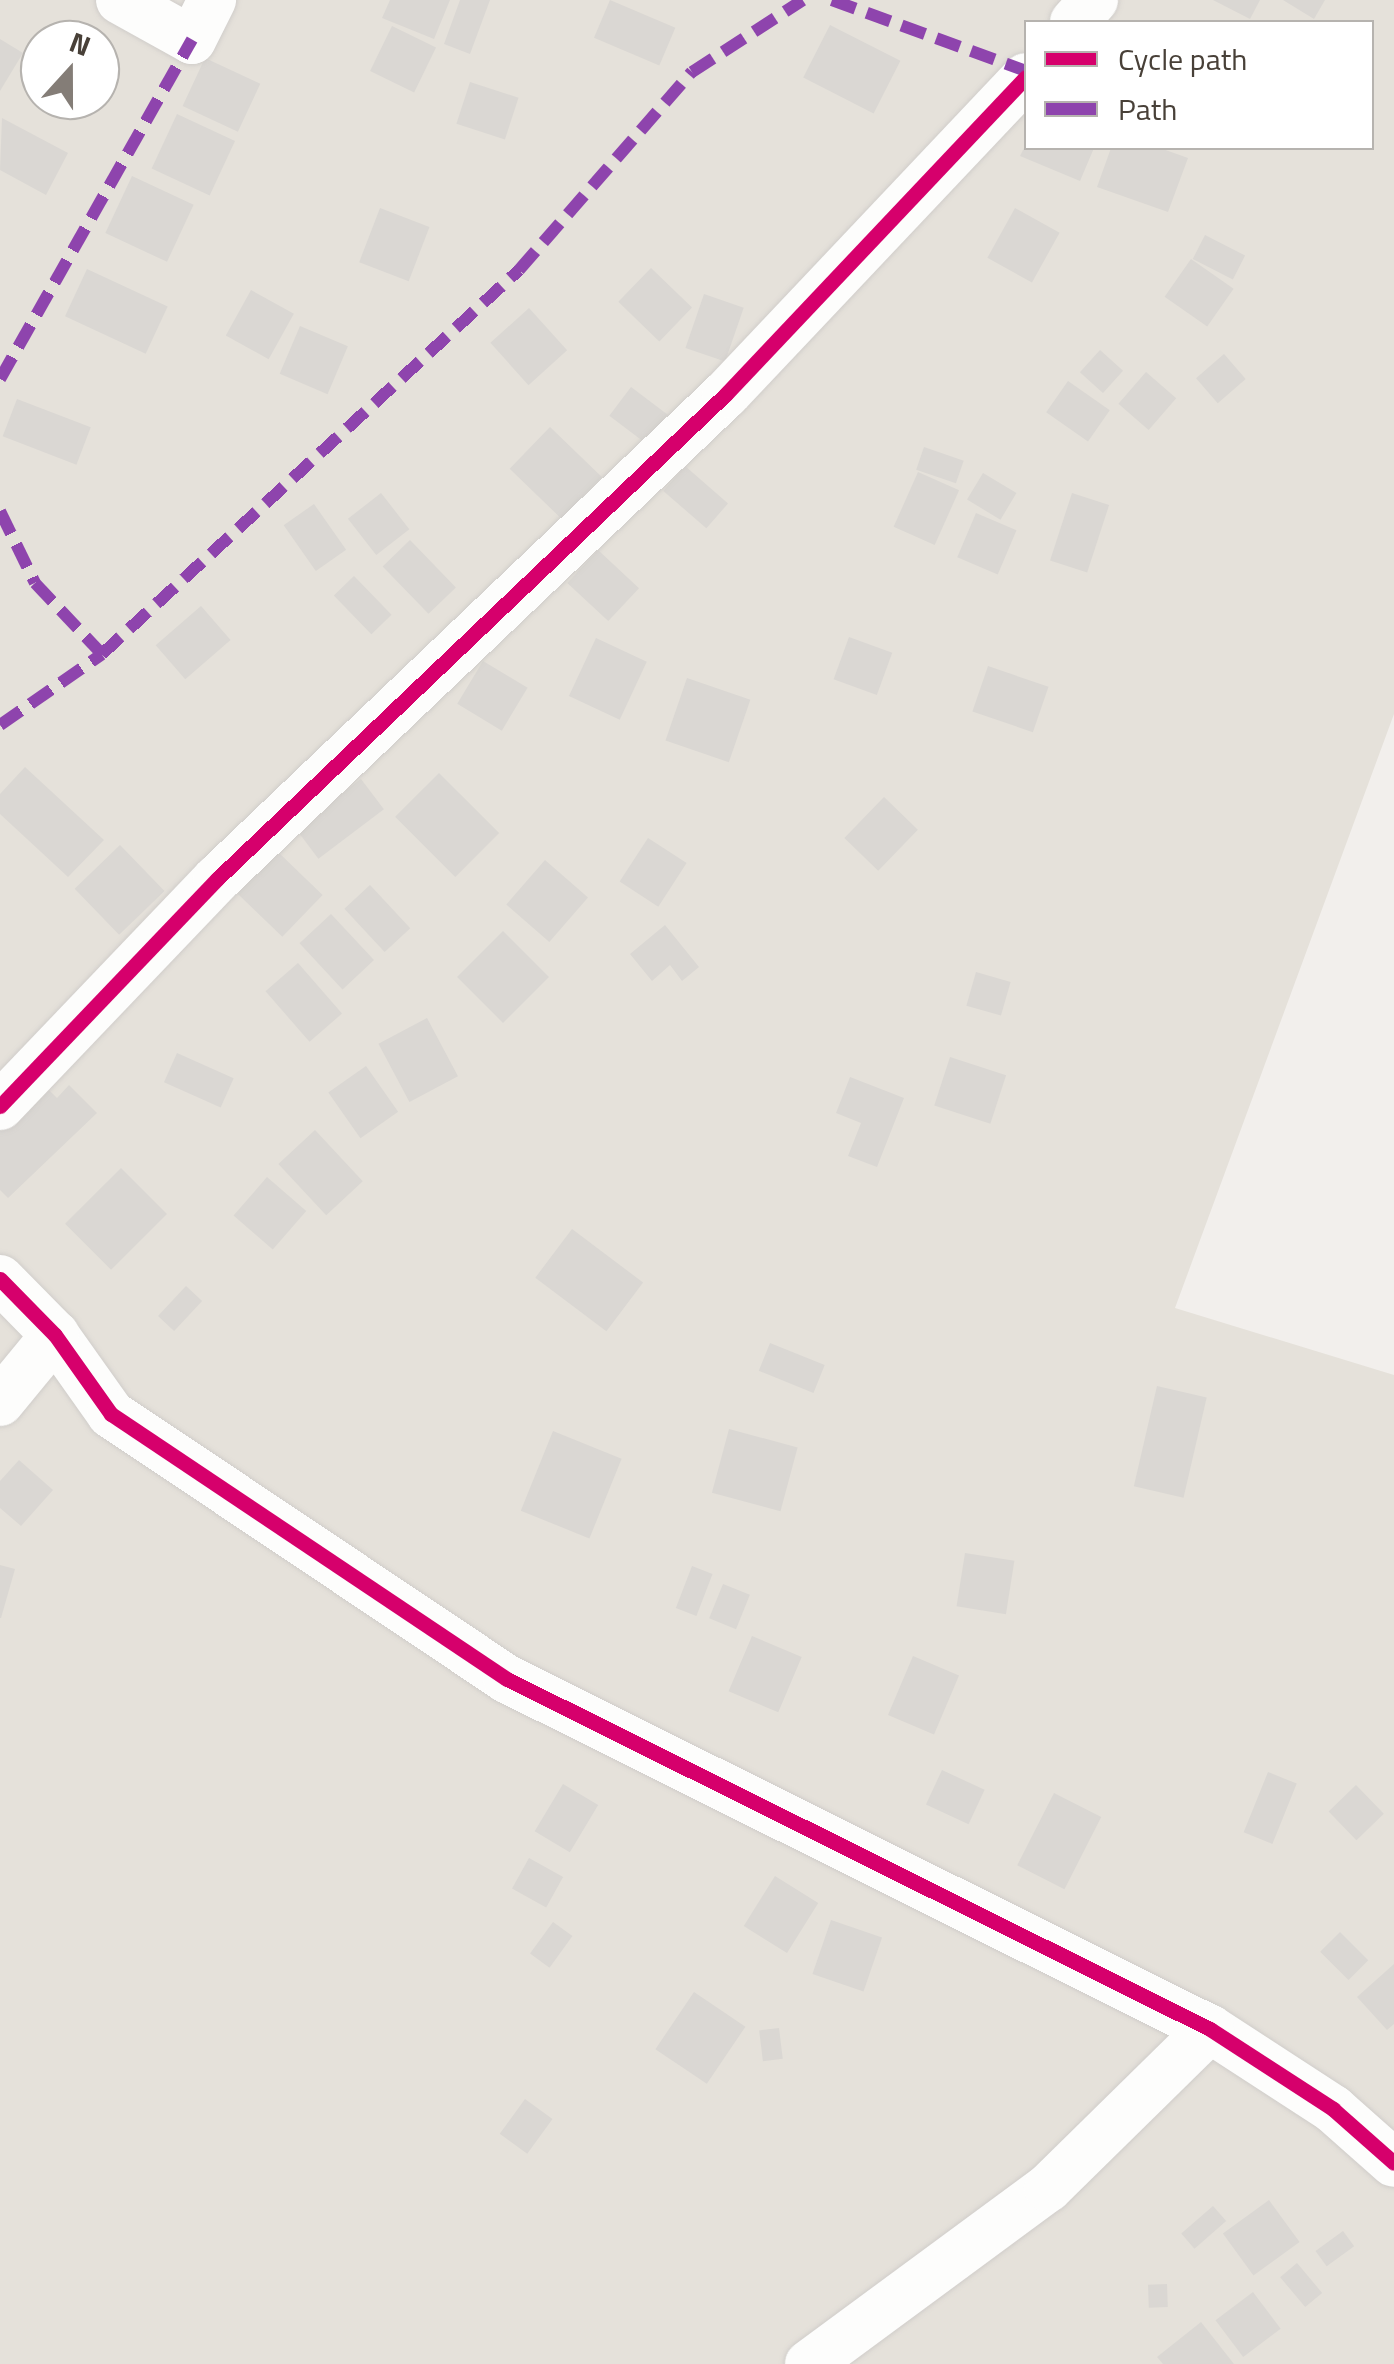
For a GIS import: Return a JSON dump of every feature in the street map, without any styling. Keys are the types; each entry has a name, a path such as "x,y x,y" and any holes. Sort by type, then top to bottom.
{"street":[{"path":"120,0 192,40 212,0"},
{"path":"1076,20 1094,0"},
{"path":"0,1106 217,879 726,394 1024,78"},
{"path":"0,1278 55,1335 111,1414 507,1679 1210,2028 1333,2109 1394,2162"},
{"path":"0,1402 55,1335"},
{"path":"809,2364 1048,2188 1210,2028"}],"shaded area":[{"path":"0,0 1394,0 1394,714 1175,1308 1394,1375 1394,2364 0,2364"}],"building":[{"path":"390,0 450,0 434,39 382,18"},
{"path":"460,0 490,0 470,54 444,44"},
{"path":"610,0 675,28 659,65 594,38"},
{"path":"1213,0 1260,0 1250,19"},
{"path":"1283,0 1325,0 1314,19"},
{"path":"830,25 900,61 874,113 803,78"},
{"path":"392,26 436,47 414,92 370,71"},
{"path":"0,39 20,51 20,58 0,91"},
{"path":"205,58 260,84 238,132 183,106"},
{"path":"470,82 519,98 505,140 456,124"},
{"path":"177,114 235,141 210,195 152,168"},
{"path":"2,118 68,153 46,195 0,170"},
{"path":"1024,148 1093,150 1080,181 1020,156"},
{"path":"1110,150 1166,150 1188,158 1168,212 1097,187"},
{"path":"132,176 194,205 167,262 105,233"},
{"path":"380,208 429,227 409,281 359,262"},
{"path":"1015,208 1060,233 1032,283 987,258"},
{"path":"1205,235 1245,255 1233,279 1193,259"},
{"path":"1191,259 1234,289 1207,327 1165,297"},
{"path":"651,268 692,308 659,341 618,302"},
{"path":"87,269 168,307 146,354 65,316"},
{"path":"251,290 294,314 269,359 226,335"},
{"path":"704,294 744,308 725,362 685,348"},
{"path":"529,308 567,350 528,385 490,343"},
{"path":"300,326 348,346 328,394 280,374"},
{"path":"1100,350 1123,371 1103,393 1080,372"},
{"path":"1224,354 1246,379 1218,403 1196,378"},
{"path":"1146,372 1176,398 1149,430 1118,404"},
{"path":"1068,381 1110,410 1088,441 1046,412"},
{"path":"631,387 668,415 646,443 609,416"},
{"path":"17,399 91,427 76,465 3,436"},
{"path":"550,427 602,477 562,519 510,469"},
{"path":"924,447 964,461 956,483 916,470"},
{"path":"685,466 728,503 706,528 663,491"},
{"path":"918,472 959,490 935,545 894,527"},
{"path":"983,473 1016,493 1000,520 967,500"},
{"path":"381,493 409,529 376,555 348,519"},
{"path":"1072,493 1109,505 1087,573 1050,561"},
{"path":"314,504 346,550 316,571 284,525"},
{"path":"976,513 1017,530 998,574 957,557"},
{"path":"410,540 456,587 429,614 383,566"},
{"path":"598,550 639,588 608,621 567,583"},
{"path":"354,576 392,615 371,634 334,595"},
{"path":"201,606 231,640 185,679 156,645"},
{"path":"849,637 892,653 877,695 834,679"},
{"path":"596,638 647,662 620,720 569,696"},
{"path":"483,661 528,688 502,731 457,704"},
{"path":"988,666 1049,687 1033,732 972,711"},
{"path":"687,678 750,700 729,762 666,740"},
{"path":"25,767 104,840 68,877 0,814 0,794"},
{"path":"439,773 499,833 455,877 395,817"},
{"path":"361,779 384,809 318,859 296,828"},
{"path":"884,797 918,830 878,871 844,838"},
{"path":"648,838 687,863 658,907 620,882"},
{"path":"120,845 164,891 119,935 75,889"},
{"path":"278,852 323,895 282,937 238,894"},
{"path":"545,860 588,897 549,942 506,905"},
{"path":"370,885 410,928 385,952 344,909"},
{"path":"331,914 374,960 343,989 300,943"},
{"path":"665,925 699,967 682,981 670,965 652,981 630,954"},
{"path":"503,931 549,977 503,1023 457,977"},
{"path":"298,963 342,1014 310,1042 266,991"},
{"path":"976,972 1011,982 1001,1016 966,1006"},
{"path":"427,1018 458,1076 409,1102 378,1044"},
{"path":"177,1053 234,1078 221,1107 164,1082"},
{"path":"950,1057 1006,1075 990,1124 934,1106"},
{"path":"366,1066 398,1112 360,1138 328,1092"},
{"path":"850,1077 904,1098 877,1167 848,1156 861,1123 836,1113"},
{"path":"40,1081 57,1098 69,1085 97,1113 8,1198 0,1190 0,1120"},
{"path":"315,1130 363,1181 326,1215 278,1164"},
{"path":"121,1168 167,1214 111,1270 65,1224"},
{"path":"267,1177 306,1211 273,1250 234,1215"},
{"path":"572,1229 643,1283 606,1331 535,1278"},
{"path":"186,1286 202,1301 174,1331 158,1316"},
{"path":"770,1343 825,1365 813,1393 759,1371"},
{"path":"1157,1386 1207,1397 1184,1498 1134,1486"},
{"path":"729,1429 798,1447 780,1511 712,1493"},
{"path":"553,1431 622,1459 589,1538 521,1511"},
{"path":"19,1460 53,1490 21,1526 0,1508 0,1481"},
{"path":"965,1553 1014,1561 1006,1614 957,1606"},
{"path":"0,1565 15,1569 1,1618 0,1618"},
{"path":"692,1566 713,1574 696,1616 676,1608"},
{"path":"723,1584 750,1595 736,1629 709,1618"},
{"path":"752,1636 802,1657 778,1712 729,1691"},
{"path":"913,1656 959,1676 934,1734 888,1715"},
{"path":"942,1770 985,1790 969,1824 926,1804"},
{"path":"1268,1772 1297,1784 1272,1844 1244,1832"},
{"path":"563,1784 598,1805 570,1852 535,1831"},
{"path":"1356,1785 1384,1814 1356,1840 1329,1811"},
{"path":"1054,1793 1101,1817 1064,1889 1017,1865"},
{"path":"529,1858 563,1877 546,1908 512,1889"},
{"path":"775,1876 818,1903 787,1953 744,1926"},
{"path":"831,1920 882,1938 864,1991 812,1974"},
{"path":"553,1922 572,1936 549,1968 530,1954"},
{"path":"1340,1932 1368,1960 1348,1980 1320,1952"},
{"path":"1394,1964 1394,2024 1387,2030 1357,1997"},
{"path":"694,1992 745,2027 707,2084 655,2049"},
{"path":"779,2028 783,2059 763,2061 759,2030"},
{"path":"525,2099 553,2119 527,2154 500,2134"},
{"path":"1269,2200 1300,2242 1253,2276 1223,2234"},
{"path":"1213,2206 1226,2221 1194,2249 1181,2234"},
{"path":"1343,2231 1354,2246 1327,2266 1315,2251"},
{"path":"1297,2263 1322,2293 1305,2307 1280,2277"},
{"path":"1167,2284 1168,2307 1149,2308 1148,2285"},
{"path":"1253,2292 1281,2329 1243,2357 1215,2320"},
{"path":"1201,2322 1234,2364 1163,2364 1157,2357"}],"marked path":[{"path":"0,725 102,654 519,270 692,72 803,0"},
{"path":"832,0 1024,70"},
{"path":"0,379 192,40"},
{"path":"0,511 35,583 102,654"}],"cycle path":[{"path":"0,1106 217,879 726,394 1024,79"},
{"path":"0,1279 55,1335 111,1414 507,1679 1210,2029 1333,2109 1394,2163"}]}
